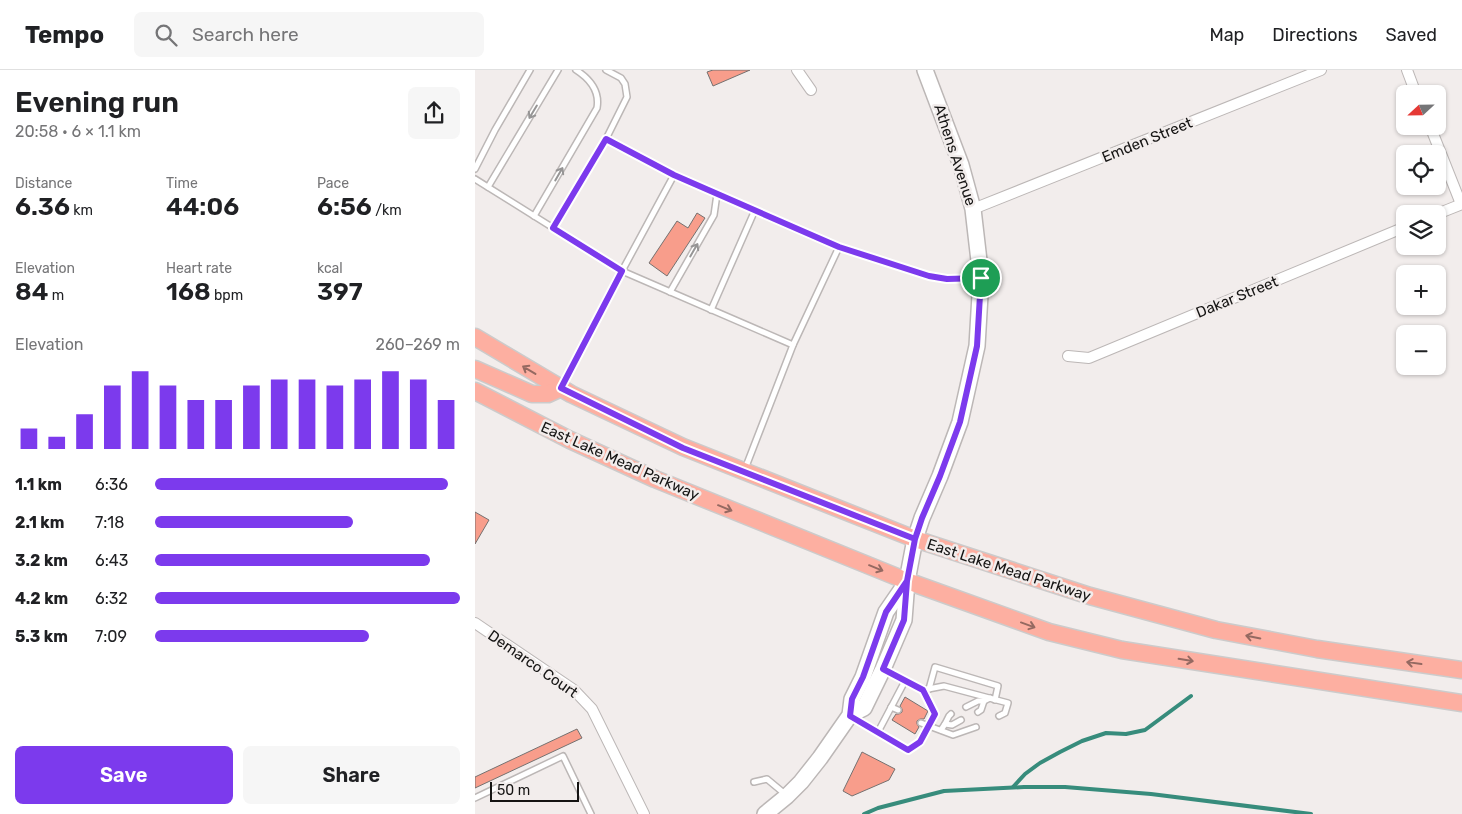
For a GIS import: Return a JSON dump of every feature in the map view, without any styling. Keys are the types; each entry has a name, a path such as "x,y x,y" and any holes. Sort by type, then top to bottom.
{"main road":[{"name":"East Lake Mead Parkway","path":"475,337 561,388 683,448 915,539 1090,596 1216,630 1317,649 1462,670"},
{"path":"475,369 532,394 548,394 561,388"},
{"name":"East Lake Mead Parkway","path":"475,391 570,440 655,479 907,581 1049,632 1123,650 1462,703"}],"street":[{"path":"797,70 811,90"},
{"name":"Athens Avenue","path":"850,716 864,708 904,620 907,581 915,539 960,422 977,346 981,278 973,209 961,165 925,70"},
{"name":"Emden Street","path":"973,209 1321,70"},
{"path":"1407,70 1413,85"},
{"path":"1433,135 1462,204 1446,210"},
{"name":"Dakar Street","path":"1067,356 1089,358 1396,231"},
{"path":"765,814 787,796 820,758 850,716 852,699 863,677 886,612 907,581"},
{"name":"Demarco Court","path":"475,623 574,690 592,709 644,814"}],"lane":[{"path":"475,169 530,70"},
{"path":"488,187 558,70"},
{"path":"534,216 597,108 596,92 591,82 576,70"},
{"path":"553,228 606,139 627,97 625,84 621,78 606,70"},
{"path":"606,139 674,175 839,247 929,276 947,279 981,278"},
{"path":"561,388 674,175"},
{"path":"475,179 622,271 793,345"},
{"path":"670,292 714,215 717,194"},
{"path":"711,310 755,210"},
{"path":"744,472 793,345 839,247"},
{"path":"850,716 908,750 920,742 935,714 926,690 935,667 998,686 993,699"},
{"path":"883,669 926,690 943,686 1008,703 1005,713 999,716"},
{"path":"878,732 905,681"},
{"path":"966,707 977,701 993,699"},
{"path":"977,712 981,710 984,701"},
{"path":"891,707 898,710"},
{"path":"941,730 951,714"},
{"path":"945,724 952,725 961,720"},
{"path":"921,723 953,735 976,726"},
{"path":"475,798 563,756 591,814"},
{"path":"754,782 767,779 787,796"}],"building":[{"path":"713,70 750,70 713,86 707,72"},
{"path":"697,213 705,218 667,276 649,263 677,221 688,228"},
{"path":"475,512 489,520 475,544"},
{"path":"905,697 928,711 924,719 917,721 919,727 915,734 892,720 896,714 902,712 900,706"},
{"path":"577,729 582,738 475,788 475,777"},
{"path":"862,752 895,769 889,780 852,796 843,791"}],"waterway":[{"path":"1013,787 1025,774 1060,752 1082,741 1106,733 1126,734 1145,730 1191,696"},
{"path":"864,814 878,808 944,791 1024,787 1065,787 1151,794 1311,814"}],"route":[{"path":"981,278 947,279 929,276 839,247 674,175 606,139 553,228 622,271 561,388 683,448 915,539 907,581 904,620 883,669 923,690 935,714 920,742 908,750 850,716 852,699 863,677 886,612 907,581 911,560 915,539 960,422 977,346 981,278"}]}
